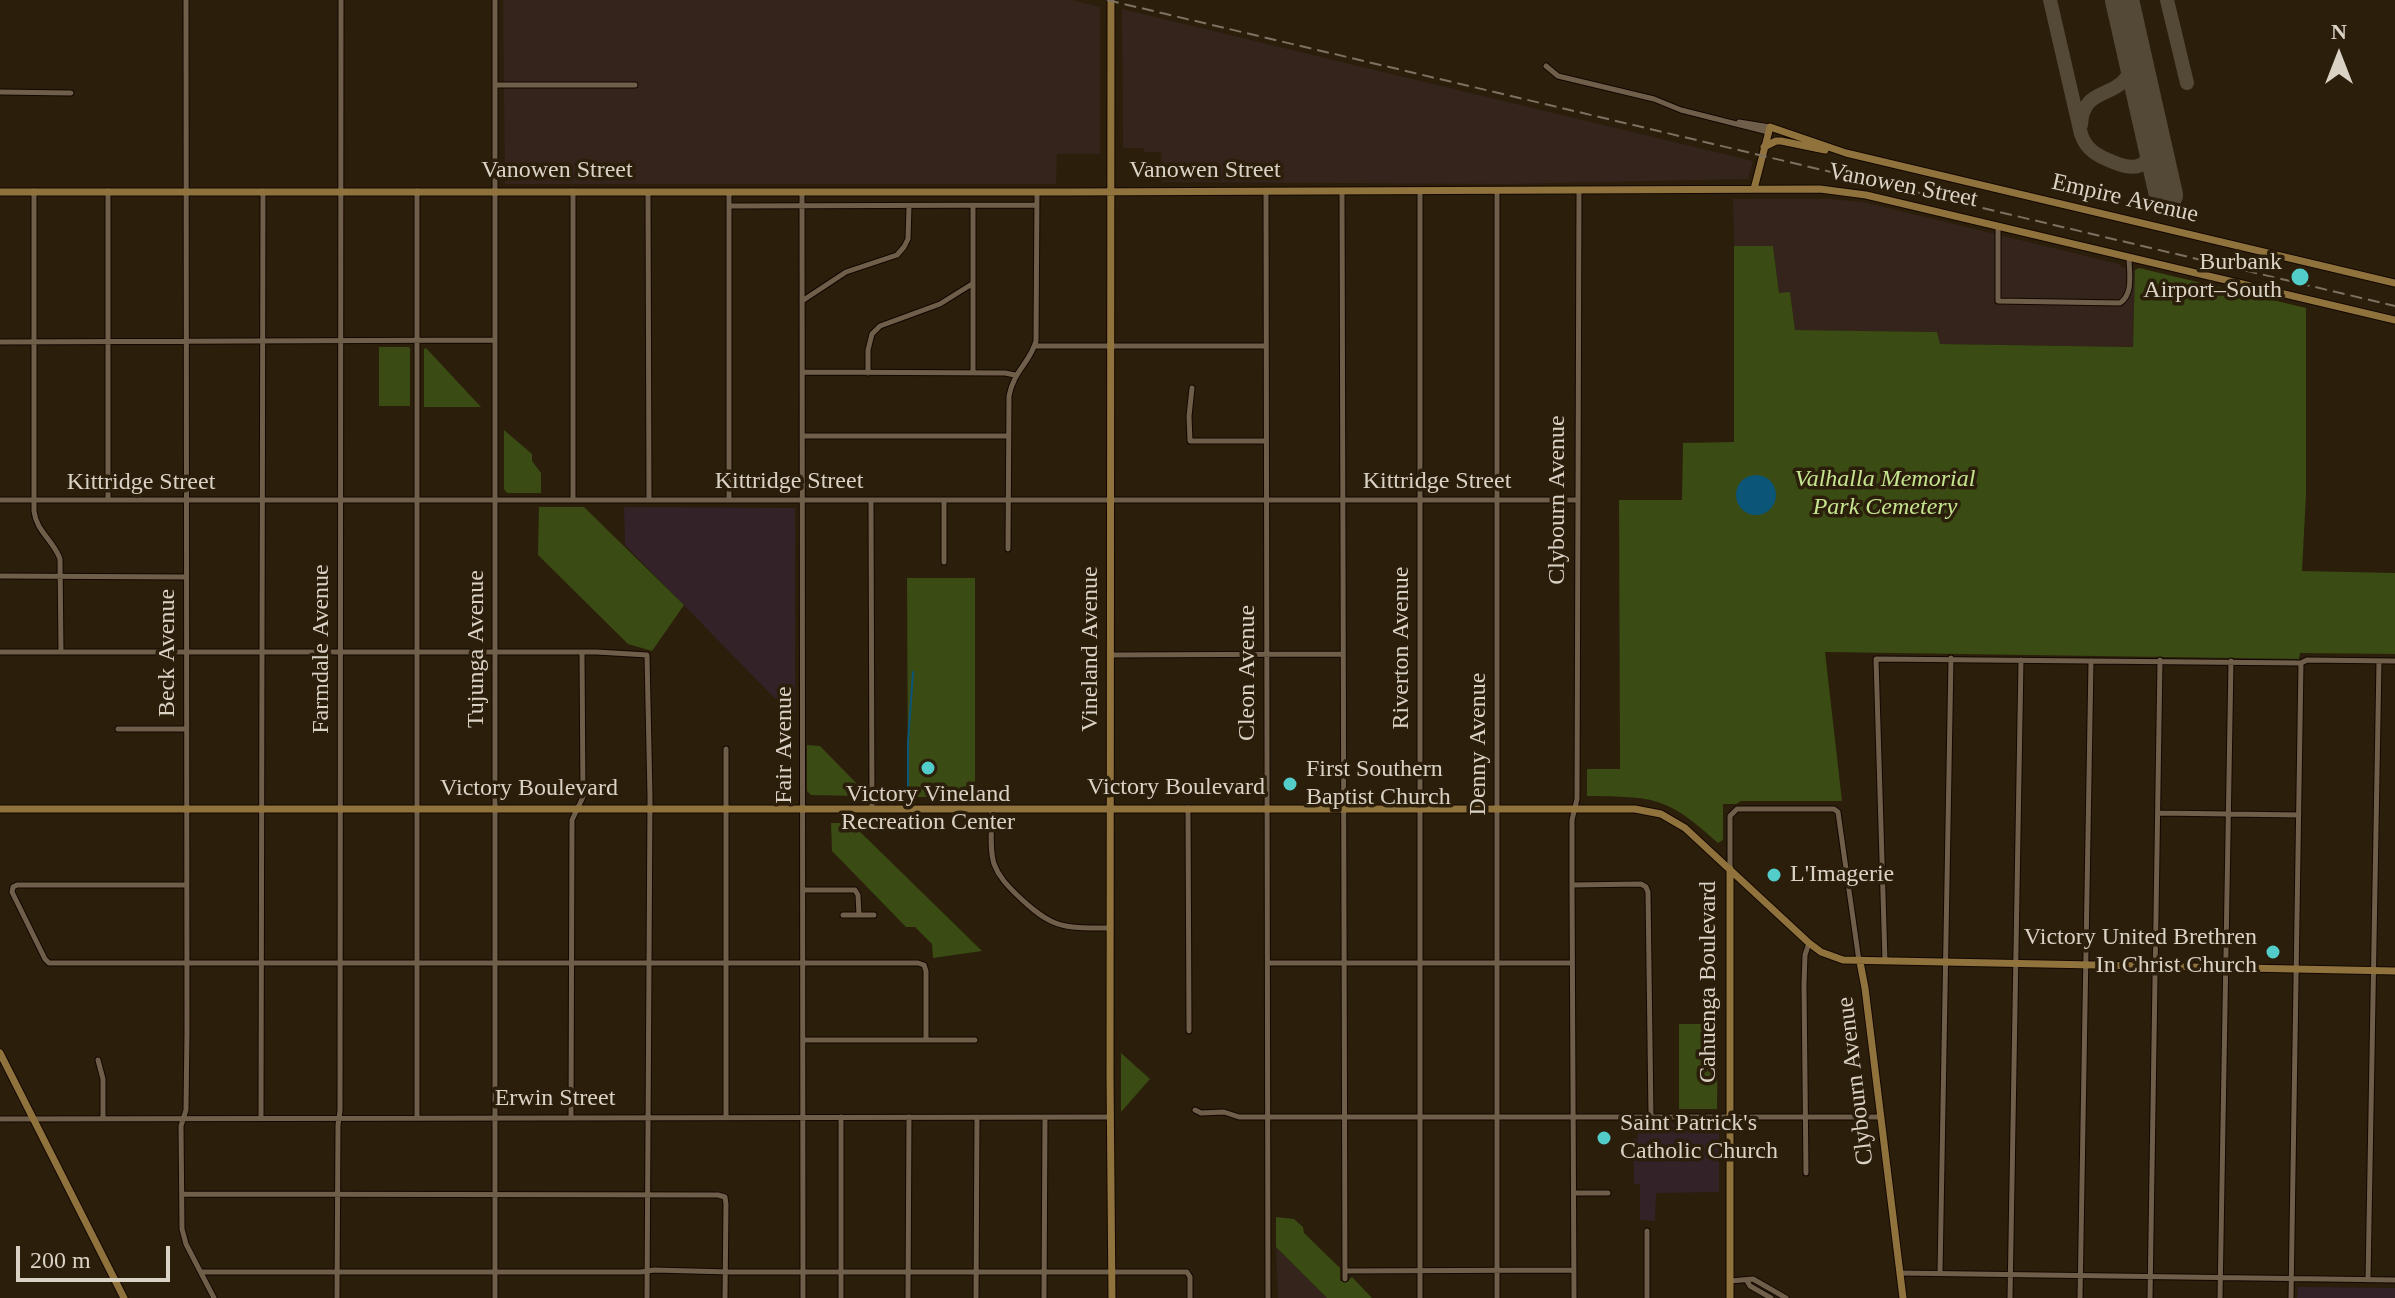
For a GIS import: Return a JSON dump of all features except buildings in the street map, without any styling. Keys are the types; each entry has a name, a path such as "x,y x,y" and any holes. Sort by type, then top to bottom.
{"main road":[{"name":"Vineland Avenue","path":"1111,0 1112,1298"},
{"path":"1754,189 1769,129"},
{"name":"Empire Avenue","path":"1769,129 1825,150 1846,153"},
{"name":"Empire Avenue","path":"1769,129 1846,153 2395,283"},
{"path":"1764,147 1781,141 1825,150"},
{"name":"Vanowen Street","path":"0,192 1805,189 1851,192 2395,320"},
{"name":"Victory Boulevard","path":"0,809 1635,809 1661,814 1685,828 1809,943 1830,956 1860,962 2395,971"},
{"name":"Cahuenga Boulevard","path":"1730,869 1730,1298"},
{"path":"1730,895 1749,888"},
{"name":"Clybourn Avenue","path":"1860,962 1903,1298"},
{"path":"0,1053 124,1298"}],"street":[{"name":"Beck Avenue","path":"186,0 186,1099 181,1126 182,1229 186,1244 214,1298"},
{"name":"Farmdale Avenue","path":"337,1298 341,0"},
{"name":"Tujunga Avenue","path":"495,0 495,1298"},
{"name":"Empire Avenue","path":"1546,66 1558,76 1654,99 1681,110 1769,129"},
{"path":"495,85 635,85"},
{"path":"0,92 71,93"},
{"name":"Riverton Avenue","path":"1420,190 1420,1298"},
{"name":"Clybourn Avenue","path":"1574,1298 1571,963 1572,820 1577,788 1579,190"},
{"path":"34,191 35,518 57,552 61,652"},
{"path":"108,191 108,500"},
{"path":"261,1118 263,191"},
{"path":"417,191 417,1117"},
{"path":"573,191 573,500"},
{"name":"Cleon Avenue","path":"1266,191 1268,1298"},
{"path":"1342,191 1345,1279"},
{"name":"Denny Avenue","path":"1497,191 1497,1298"},
{"path":"648,192 649,500"},
{"path":"729,192 729,500"},
{"name":"Fair Avenue","path":"802,192 803,1298"},
{"path":"1008,549 1009,396 1015,375 1032,354 1037,332 1037,192"},
{"path":"973,205 973,373"},
{"path":"729,206 1036,205"},
{"path":"802,301 846,272 897,255 908,239 909,206"},
{"path":"1998,226 1998,301 2120,303 2126,300 2129,293 2129,257"},
{"path":"868,373 872,334 880,326 940,304 973,284"},
{"path":"0,342 495,340"},
{"path":"1035,346 1266,346"},
{"path":"803,372 1015,375"},
{"path":"1192,388 1190,441 1266,441"},
{"path":"803,436 1008,436"},
{"name":"Kittridge Street","path":"0,500 1577,500"},
{"path":"871,500 872,809"},
{"path":"944,500 944,562"},
{"path":"0,576 185,577"},
{"path":"0,652 582,652 647,655 647,1298"},
{"path":"571,1117 572,820 583,797 582,652"},
{"path":"1111,655 1342,654"},
{"path":"1940,1273 1951,658"},
{"path":"1885,962 1876,659 2395,661"},
{"path":"2010,1298 2021,660"},
{"path":"2150,1298 2160,660"},
{"path":"2080,1298 2091,661"},
{"path":"2220,1298 2231,661"},
{"path":"2368,1280 2379,661"},
{"path":"2291,1298 2301,663"},
{"path":"118,729 186,729"},
{"path":"726,749 726,1117"},
{"path":"1188,808 1189,1031"},
{"path":"992,809 993,862 1013,891 1040,917 1053,924 1111,928"},
{"name":"Cahuenga Boulevard","path":"1730,869 1730,816 1737,809 1834,809 1838,812"},
{"name":"Clybourn Avenue","path":"1838,812 1860,962"},
{"path":"2159,813 2299,815"},
{"path":"1572,885 1641,884 1648,892 1651,1116"},
{"path":"186,885 17,885 12,892 49,963 918,963 924,965 926,971 926,1040"},
{"path":"803,890 855,890 859,915"},
{"path":"843,915 874,915"},
{"path":"1806,1173 1804,985 1805,955 1809,943"},
{"path":"1268,963 1571,963"},
{"path":"804,1040 975,1040"},
{"path":"98,1060 103,1079 103,1118"},
{"path":"1195,1110 1203,1113 1224,1112 1234,1116 1880,1117"},
{"path":"841,1117 841,1298"},
{"path":"908,1298 909,1117"},
{"path":"976,1298 977,1117"},
{"name":"Erwin Street","path":"0,1119 1110,1117"},
{"path":"1044,1298 1045,1118"},
{"path":"1574,1193 1608,1193"},
{"path":"182,1194 718,1195 725,1197 725,1298"},
{"path":"1647,1231 1647,1298"},
{"path":"1345,1271 1574,1270"},
{"path":"201,1272 1044,1271 1190,1274 1190,1298"},
{"path":"1900,1273 2395,1280"},
{"path":"1730,1281 1753,1279 1786,1298"},
{"path":"1747,1281 1771,1298"}],"shaded area":[{"path":"503,0 1072,0 1100,7 1100,154 1057,154 1056,184 505,184"},
{"path":"1122,9 1753,161 1748,179 1508,184 1162,182 1161,152 1123,148"},
{"path":"1733,199 1863,202 2119,264 2135,270 2133,347 1939,344 1937,332 1795,330 1790,293 1779,293 1773,246 1734,246"},
{"path":"624,507 795,508 795,719 625,545"},
{"path":"1638,1124 1715,1124 1719,1128 1719,1192 1656,1193 1655,1221 1640,1220 1640,1185 1634,1183 1633,1139 1638,1139"},
{"path":"1276,1247 1327,1298 1278,1298"},
{"path":"2298,1287 2395,1288 2395,1298 2297,1298"}],"green space":[{"name":"Valhalla Memorial Park Cemetery","path":"1734,246 1773,246 1779,293 1790,292 1795,330 1937,332 1940,344 2133,347 2135,270 2139,268 2306,308 2306,494 2302,571 2395,573 2395,654 2300,653 2299,659 1825,652 1842,801 1741,801 1723,804 1723,840 1718,843 1685,816 1658,802 1629,797 1587,796 1587,769 1620,769 1619,500 1682,500 1683,443 1734,442"},
{"path":"379,347 409,347 410,406 379,406"},
{"path":"426,348 481,407 424,407"},
{"path":"504,430 532,454 532,461 541,473 541,493 507,493 504,489"},
{"path":"539,507 584,507 684,605 652,651 628,644 538,555"},
{"path":"907,578 975,578 975,797 908,797"},
{"path":"807,745 820,746 864,791 863,796 811,795 807,791"},
{"path":"831,823 851,823 982,951 933,958 932,944 915,927 906,927 832,851"},
{"path":"1679,1024 1718,1024 1717,1109 1679,1109"},
{"path":"1121,1053 1150,1079 1121,1112"},
{"path":"1276,1217 1294,1219 1340,1268 1340,1281 1348,1281 1352,1277 1372,1298 1327,1298 1276,1247"}],"water":[{"path":"1756,475 1770,481 1776,495 1770,509 1756,515 1742,509 1736,495 1742,481"}],"waterway":[{"path":"908,800 913,672"}],"taxiway":[{"path":"2050,0 2081,134 2086,144 2108,160 2135,167 2145,162 2155,142"},
{"path":"2167,0 2187,83"},
{"path":"2081,125 2090,102 2124,80 2131,69 2134,53"}],"runway":[{"path":"2122,0 2166,195"}],"railway":[{"path":"1107,0 2395,306"}],"place":[{"name":"Burbank Airport–South","path":"2300,277"},
{"name":"Victory Vineland Recreation Center","path":"928,768"},
{"name":"First Southern Baptist Church","path":"1290,784"},
{"name":"L'Imagerie","path":"1774,875"},
{"name":"Victory United Brethren In Christ Church","path":"2273,952"},
{"name":"Saint Patrick's Catholic Church","path":"1604,1138"}]}
